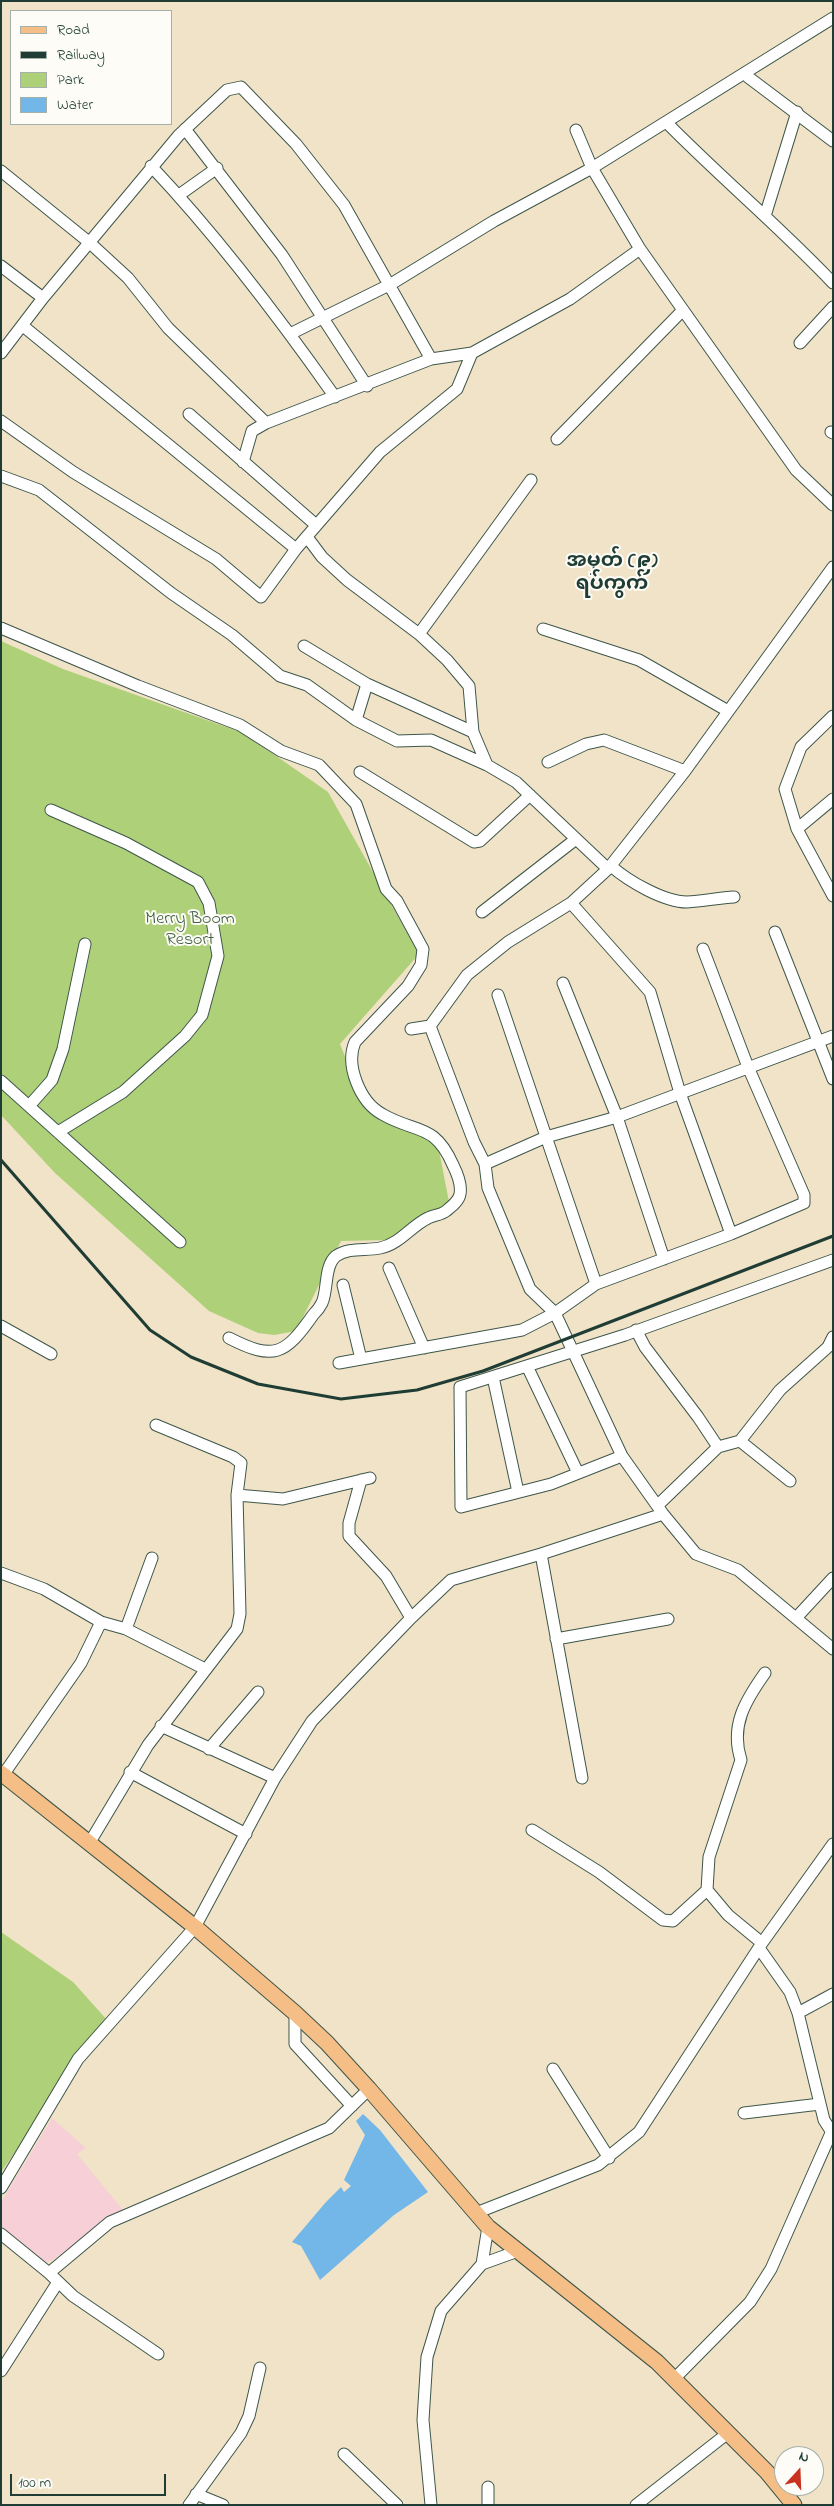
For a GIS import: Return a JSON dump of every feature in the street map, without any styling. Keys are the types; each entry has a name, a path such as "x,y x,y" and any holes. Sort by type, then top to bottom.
{"main road":[{"path":"2,1774 195,1927 327,2042 488,2227 567,2289 674,2380 767,2472 794,2505"}],"street":[{"path":"290,334 322,320 390,284 494,221 592,168 833,18"},
{"path":"748,77 797,112 833,141"},
{"path":"1,353 43,298 90,243 151,166 227,90 241,87 296,144 344,205 432,359"},
{"path":"765,216 797,112"},
{"path":"666,122 716,173 794,242 833,283"},
{"path":"186,129 282,255 322,320 367,386"},
{"path":"576,130 592,168 640,249 796,470 833,505"},
{"path":"151,166 249,279 335,397"},
{"path":"179,196 216,168"},
{"path":"1,171 90,243 128,278 168,328 266,423"},
{"path":"243,462 252,431 266,423 367,386 432,359 472,353 570,299 640,249"},
{"path":"1,266 43,298"},
{"path":"800,343 833,306"},
{"path":"557,439 581,412 683,310"},
{"path":"23,326 296,549"},
{"path":"1,421 81,477 216,558 261,597 296,549 380,452 456,389 472,353"},
{"path":"189,414 316,525"},
{"path":"1,476 39,490 171,593 232,635 280,676 307,685 356,720 397,741 431,740 488,765 516,782 576,839 609,867 628,880 670,898 686,902 734,897"},
{"path":"419,634 531,480"},
{"path":"307,537 322,557 347,580 419,634 447,660 469,686 472,732 488,765"},
{"path":"411,1029 430,1026 467,975 508,942 572,902 609,867 685,770 833,566"},
{"path":"1,628 138,686 240,725 281,751 319,765 356,804 386,890 397,901 423,950 421,965 408,986 355,1042 351,1052 352,1072 371,1104 381,1114 423,1130 441,1142 458,1176 460,1194 453,1205 444,1212 428,1218 393,1244 381,1248 355,1250 336,1256 332,1262 323,1302 294,1341 280,1351 257,1350 229,1338"},
{"path":"543,628 639,660 728,711"},
{"path":"304,646 367,684 472,732"},
{"path":"356,720 367,684"},
{"path":"833,716 801,747 790,770 785,789 797,829 833,896"},
{"path":"548,762 586,744 604,740 685,770"},
{"path":"360,772 474,842 480,841 530,795"},
{"path":"797,829 833,799"},
{"path":"51,810 126,843 198,882 209,903 218,956 202,1015 185,1036 123,1092 58,1132"},
{"path":"482,912 576,839"},
{"path":"572,902 650,992 680,1093 731,1234"},
{"path":"775,932 833,1079"},
{"path":"28,1106 52,1080 63,1049 86,944"},
{"path":"339,1363 522,1330 555,1313 596,1284 731,1234 804,1203 804,1195 748,1067 703,949"},
{"path":"563,983 617,1117 664,1259"},
{"path":"498,995 596,1284"},
{"path":"430,1026 474,1142 485,1164 488,1188 530,1289 555,1313 622,1456 660,1509 696,1554 738,1570 833,1648"},
{"path":"485,1164 546,1137 617,1117 833,1036"},
{"path":"1,1081 180,1242"},
{"path":"622,1456 551,1484 461,1507 460,1387 572,1352 833,1260"},
{"path":"389,1268 424,1348"},
{"path":"343,1285 361,1359"},
{"path":"2,1330 51,1354"},
{"path":"636,1330 646,1347 718,1447"},
{"path":"1,2188 78,2059 195,1927 275,1778 312,1720 411,1618 451,1580 541,1554 660,1509 718,1447 740,1441 780,1390 828,1347 833,1337"},
{"path":"527,1366 578,1473"},
{"path":"493,1377 518,1492"},
{"path":"90,1842 130,1772 161,1726 237,1629 240,1614 237,1495 241,1463 233,1457 156,1425"},
{"path":"740,1441 790,1481"},
{"path":"237,1495 283,1499 366,1479 349,1523 349,1536 386,1576 411,1618"},
{"path":"541,1554 582,1778"},
{"path":"126,1629 152,1558"},
{"path":"1,1573 44,1589 101,1622 126,1629 205,1669"},
{"path":"796,1618 833,1578"},
{"path":"556,1639 668,1619"},
{"path":"2,1774 81,1663 101,1622"},
{"path":"674,2380 750,2302 771,2269 832,2133 820,2104 798,2013 790,1992 761,1945 728,1915 707,1890 709,1857 741,1760 737,1747 736,1732 748,1697 765,1673"},
{"path":"209,1749 258,1692"},
{"path":"161,1726 275,1778"},
{"path":"130,1772 246,1834"},
{"path":"532,1830 599,1872 663,1920 673,1921 707,1890"},
{"path":"476,2213 598,2165 639,2132 761,1945 833,1844"},
{"path":"798,2013 833,1994"},
{"path":"295,2013 295,2044 352,2106"},
{"path":"552,2069 609,2158"},
{"path":"49,2273 110,2222 329,2128 370,2090"},
{"path":"744,2113 820,2104"},
{"path":"482,2264 488,2227"},
{"path":"1,2234 49,2273 73,2296 158,2354"},
{"path":"431,2505 423,2420 428,2357 441,2311 482,2264 518,2251"},
{"path":"1,2371 58,2282"},
{"path":"189,2505 241,2433 249,2416 260,2368"},
{"path":"636,2505 728,2433"},
{"path":"344,2454 398,2505"},
{"path":"488,2487 488,2505"},
{"path":"196,2494 223,2505"}],"shaded area":[{"path":"52,2118 86,2148 77,2154 123,2210 51,2261 45,2262 1,2226 1,2202"}],"green space":[{"name":"Merry Boom Resort","path":"1,641 63,669 243,733 328,792 419,954 340,1044 359,1092 438,1145 449,1202 388,1240 341,1241 296,1331 274,1335 258,1333 209,1311 55,1173 1,1115"},
{"path":"1,1932 73,1982 108,2021 1,2172"}],"water":[{"path":"363,2114 380,2130 428,2192 394,2215 320,2280 301,2246 292,2242 341,2187 344,2192 351,2186 344,2180 365,2135 356,2121"}],"railway":[{"path":"1,1160 150,1330 191,1357 258,1384 341,1399 417,1390 483,1371 833,1236"}],"district":[{"name":"အမှတ် (၉) ရပ်ကွက်","path":"612,574"}]}
